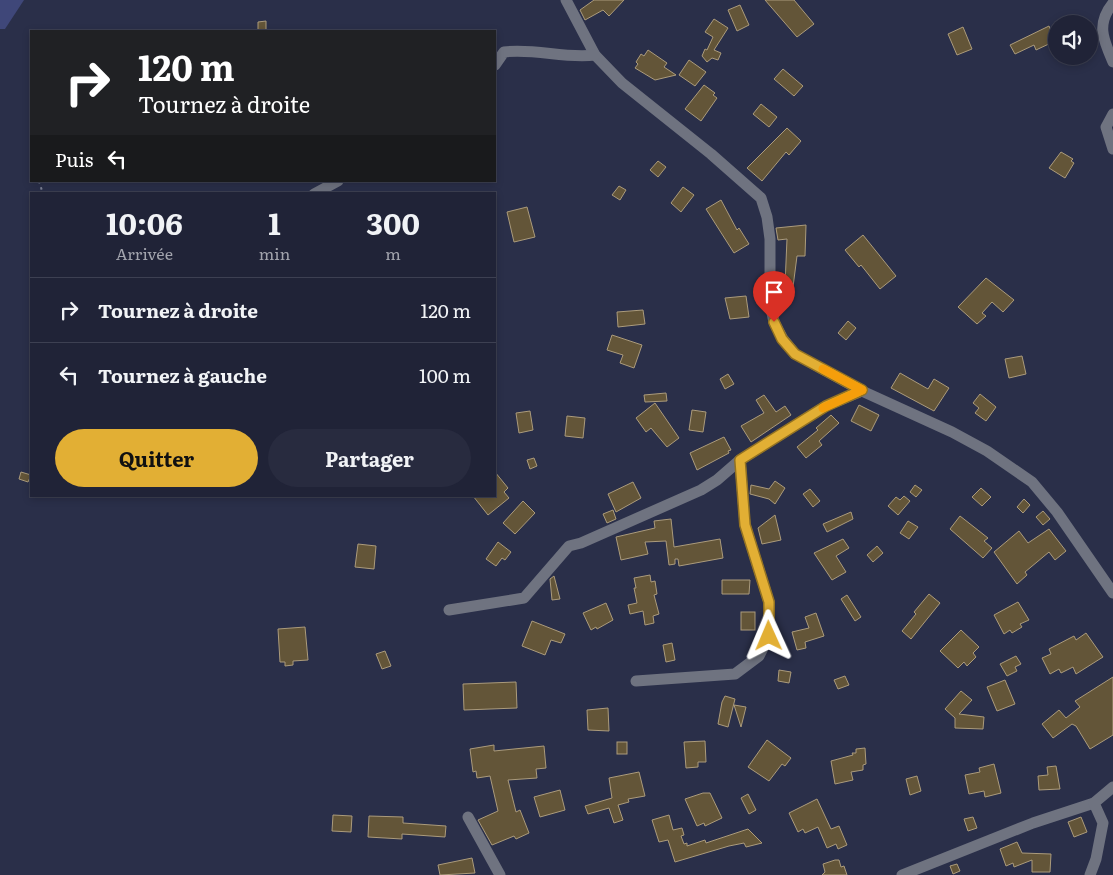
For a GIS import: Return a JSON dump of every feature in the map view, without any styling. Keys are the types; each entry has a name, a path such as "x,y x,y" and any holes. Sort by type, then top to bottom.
{"street":[{"path":"566,0 595,55 622,83 711,154 761,198 767,217 770,239 770,304 774,322 782,339 795,354 862,390 952,432 987,451 1032,482 1057,512 1113,593"},
{"path":"1113,3 1105,12 1101,25 1113,62"},
{"path":"496,64 504,52 519,50 580,57 595,55"},
{"path":"1113,114 1106,127 1113,149"},
{"path":"318,192 336,182"},
{"path":"449,610 524,598 569,546 581,543 695,493 717,480 740,460 826,406 862,390"},
{"path":"636,681 735,674 760,656 769,636 769,602 745,525 740,460"},
{"path":"902,875 1034,823 1094,803 1113,787"},
{"path":"1090,875 1096,859 1103,822 1094,803"},
{"path":"468,816 500,875"}],"shaded area":[{"path":"0,0 24,0 5,29 0,29"}],"building":[{"path":"594,0 624,0 609,16 603,10 585,20 580,10"},
{"path":"765,0 794,0 814,24 797,37"},
{"path":"740,5 749,25 737,31 728,10"},
{"path":"714,19 728,28 714,50 721,53 718,60 712,58 707,62 702,56 713,37 705,32"},
{"path":"266,21 266,30 258,30 258,22"},
{"path":"1048,26 1048,44 1036,50 1034,45 1015,54 1010,45"},
{"path":"963,27 972,49 957,55 948,34"},
{"path":"648,50 667,63 664,67 676,75 655,80 635,68 641,54 644,56"},
{"path":"689,60 706,72 695,86 679,75"},
{"path":"783,69 803,86 794,96 774,79"},
{"path":"704,85 715,93 713,95 717,98 701,121 685,109"},
{"path":"761,104 777,117 769,127 753,114"},
{"path":"787,128 801,141 789,155 786,152 762,181 747,168"},
{"path":"1061,152 1073,159 1071,161 1074,163 1065,178 1049,168"},
{"path":"658,161 666,167 658,177 650,170"},
{"path":"619,186 626,190 620,200 612,195"},
{"path":"683,187 694,195 681,212 671,203"},
{"path":"721,200 737,230 739,228 749,244 734,253 706,209"},
{"path":"527,207 535,237 514,242 507,212"},
{"path":"806,225 805,256 797,256 793,287 785,285 787,239 778,240 776,228"},
{"path":"863,235 896,276 880,289 861,265 859,267 845,250"},
{"path":"986,278 1014,300 1003,312 992,302 982,313 986,316 977,324 958,307"},
{"path":"746,296 749,317 730,319 725,298"},
{"path":"643,310 645,324 618,327 617,312"},
{"path":"848,321 856,328 846,340 838,333"},
{"path":"612,335 642,345 634,368 620,363 623,355 607,350"},
{"path":"1022,356 1026,374 1009,378 1005,359"},
{"path":"900,373 928,389 934,379 949,388 934,411 891,388"},
{"path":"728,374 734,384 725,389 720,379"},
{"path":"666,393 667,401 645,402 644,395"},
{"path":"980,394 996,407 986,421 975,413 979,408 973,403"},
{"path":"764,395 776,412 785,406 791,415 751,442 741,426 764,413 756,400"},
{"path":"655,403 679,438 667,447 651,428 646,432 636,418"},
{"path":"859,405 879,415 871,431 851,421"},
{"path":"692,410 706,412 703,432 689,430"},
{"path":"530,411 533,430 519,433 516,413"},
{"path":"831,415 839,423 819,441 822,445 806,458 797,447 818,430 816,428"},
{"path":"567,416 585,418 583,438 565,436"},
{"path":"724,437 731,450 728,451 729,453 697,470 690,453"},
{"path":"534,458 537,466 530,469 527,460"},
{"path":"21,472 30,475 28,482 19,479"},
{"path":"496,473 508,488 504,492 509,498 488,515 474,497 496,497"},
{"path":"775,481 785,488 775,504 769,499 750,494 751,485 769,489"},
{"path":"633,482 641,498 616,512 608,494"},
{"path":"915,485 922,490 916,497 910,492"},
{"path":"981,488 991,497 982,506 972,497"},
{"path":"810,489 820,501 813,507 803,494"},
{"path":"904,496 910,501 898,515 888,506 896,497 900,500"},
{"path":"1024,499 1030,505 1023,513 1017,507"},
{"path":"523,501 535,513 515,534 503,523"},
{"path":"613,510 616,519 607,523 603,514"},
{"path":"1043,511 1050,519 1043,525 1036,517"},
{"path":"851,512 853,519 827,532 823,524"},
{"path":"775,515 781,540 762,544 758,528"},
{"path":"960,516 988,538 984,541 992,548 983,558 950,529"},
{"path":"671,519 674,547 720,539 723,558 679,566 678,559 675,559 675,564 669,565 666,541 645,542 648,554 621,560 616,537 655,528 654,521"},
{"path":"908,521 918,527 909,539 900,533"},
{"path":"1049,529 1066,551 1055,560 1049,552 1025,572 1027,575 1017,584 994,552 1019,531 1028,543"},
{"path":"843,539 849,548 836,556 846,572 832,580 814,553"},
{"path":"498,542 511,552 505,560 502,558 496,566 486,559"},
{"path":"358,544 376,546 374,569 355,567"},
{"path":"877,546 883,553 873,562 867,555"},
{"path":"650,575 651,582 655,581 657,594 654,595 659,614 653,616 654,623 645,625 643,611 630,614 628,605 637,603 634,578"},
{"path":"554,576 560,599 552,600 550,579"},
{"path":"722,580 750,580 749,594 722,594"},
{"path":"929,594 940,603 911,639 902,631 916,614 914,612"},
{"path":"847,595 861,617 855,621 841,599"},
{"path":"1018,602 1029,620 1020,624 1022,627 1012,633 1010,630 1004,634 994,615"},
{"path":"606,603 613,620 597,629 596,627 591,630 583,613"},
{"path":"741,612 755,612 755,630 741,630"},
{"path":"816,613 824,636 805,642 806,648 797,650 792,632 809,628 805,617"},
{"path":"532,621 565,634 561,643 551,640 545,655 522,646"},
{"path":"305,627 308,660 293,661 293,665 285,666 285,662 280,662 278,629"},
{"path":"961,630 979,647 973,653 976,657 967,666 964,662 958,668 940,651"},
{"path":"1086,633 1103,657 1076,674 1073,667 1061,673 1059,669 1050,674 1042,658 1051,654 1049,649 1074,636 1076,640"},
{"path":"672,643 675,660 666,662 663,645"},
{"path":"385,651 391,666 382,669 376,654"},
{"path":"1016,656 1021,664 1015,667 1017,671 1007,676 1000,664"},
{"path":"779,670 791,672 789,683 778,681"},
{"path":"845,676 849,685 838,689 834,680"},
{"path":"1113,677 1113,735 1090,749 1076,726 1072,724 1053,738 1042,724 1059,710 1066,718 1080,707 1075,701"},
{"path":"1005,680 1015,704 997,711 987,687"},
{"path":"516,682 517,708 464,710 463,684"},
{"path":"961,691 972,700 959,714 984,717 983,729 955,728 955,718 945,709"},
{"path":"725,696 735,699 728,727 718,724"},
{"path":"734,705 746,707 741,727"},
{"path":"608,708 609,731 588,730 587,710"},
{"path":"767,740 791,758 785,766 782,764 769,781 748,767"},
{"path":"705,741 706,762 698,762 698,767 686,768 684,742"},
{"path":"617,742 627,742 627,754 617,754"},
{"path":"494,745 494,751 544,746 546,768 536,769 537,778 508,780 516,812 520,810 529,833 516,839 514,836 492,845 478,820 498,811 490,776 477,778 476,771 473,772 470,749"},
{"path":"865,748 866,764 863,765 863,770 851,772 853,780 835,784 831,761 853,755 852,753 856,753 856,749"},
{"path":"994,764 1001,793 985,797 984,791 969,794 965,775 980,772 979,768"},
{"path":"1056,766 1060,789 1039,790 1038,776 1048,775 1047,767"},
{"path":"639,772 645,796 628,799 629,802 618,805 623,820 614,823 609,808 588,814 585,806 612,798 609,778"},
{"path":"917,776 921,791 910,795 906,779"},
{"path":"560,790 565,810 540,817 534,797"},
{"path":"703,793 710,793 722,818 705,826 704,823 697,826 685,799"},
{"path":"748,794 756,810 749,814 741,798"},
{"path":"817,799 831,829 839,826 847,845 838,849 836,844 827,848 818,827 805,833 803,829 798,832 789,813"},
{"path":"333,815 352,816 351,832 332,831"},
{"path":"669,815 673,830 682,828 684,835 681,836 684,844 687,843 687,846 705,840 706,843 748,829 762,843 746,847 744,843 729,846 675,862 668,840 659,842 652,820"},
{"path":"369,816 403,817 403,823 446,826 445,837 402,834 402,839 368,837"},
{"path":"973,817 977,828 968,831 964,819"},
{"path":"1081,817 1087,832 1074,837 1068,822"},
{"path":"1017,842 1022,853 1051,854 1050,872 1032,872 1032,860 1014,867 1013,863 1006,866 1000,849"},
{"path":"472,858 475,873 440,875 438,865"},
{"path":"839,860 841,867 844,866 847,875 822,875 825,872 823,864"},
{"path":"957,864 960,871 953,874 950,866"}],"slow traffic":[{"path":"823,369 862,390 823,408"}],"route":[{"path":"769,636 769,602 745,525 740,460 826,406 862,390 795,354 782,339 774,322"}]}
